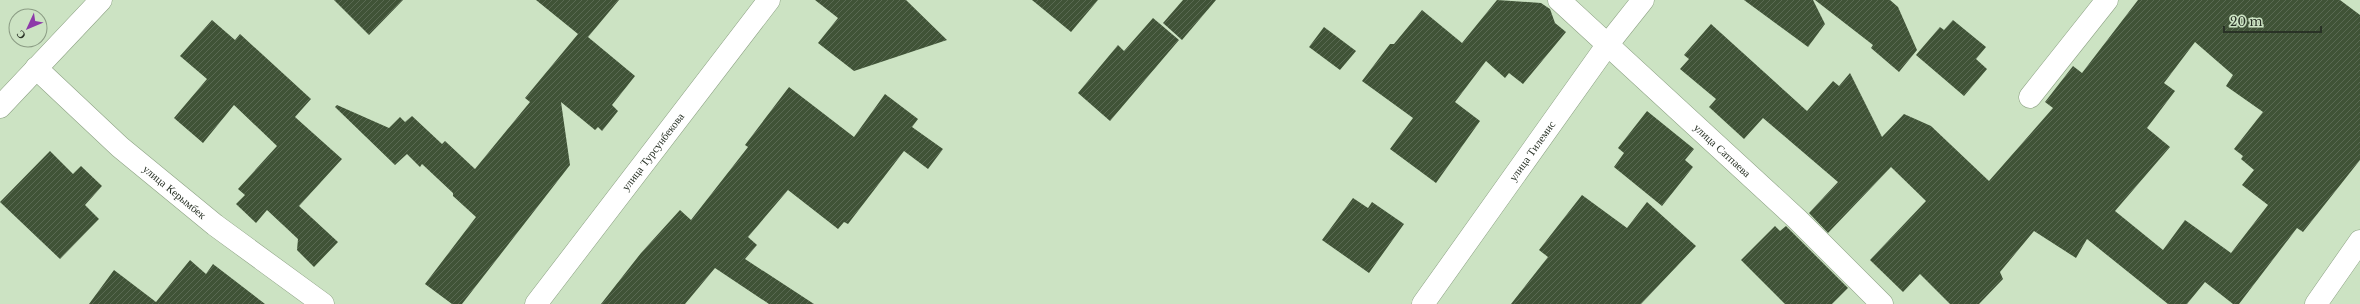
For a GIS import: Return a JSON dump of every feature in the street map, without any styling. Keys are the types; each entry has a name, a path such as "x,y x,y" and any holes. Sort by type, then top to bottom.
{"street":[{"path":"0,107 100,0"},
{"name":"улица Турсунбекова","path":"536,304 769,0"},
{"name":"улица Сатпаева","path":"1559,0 1796,219 1882,304"},
{"name":"улица Тилемис","path":"1423,304 1608,44 1642,0"},
{"path":"2030,97 2107,0"},
{"name":"улица Керымбек","path":"36,68 126,152 215,225 323,304"},
{"path":"2316,304 2360,241"}],"building":[{"path":"334,0 403,0 369,35"},
{"path":"536,0 619,0 588,37 635,76 612,105 618,111 602,131 598,127 595,130 561,102 570,165 462,304 452,304 425,284 476,217 422,164 420,167 407,154 395,165 335,107 337,105 389,128 400,117 405,122 412,116 442,144 445,141 475,169 530,102 525,98 578,34"},
{"path":"815,0 906,0 947,40 854,71 818,43 838,18"},
{"path":"1032,0 1098,0 1071,32"},
{"path":"1183,0 1216,0 1182,40 1163,23"},
{"path":"1497,0 1541,3 1550,9 1555,23 1566,32 1523,84 1509,73 1505,78 1486,61 1455,102 1480,121 1436,183 1390,149 1413,118 1362,81 1390,44 1394,44 1422,10 1462,43"},
{"path":"1744,0 1813,0 1825,24 1808,47"},
{"path":"1815,0 1890,0 1898,7 1917,50 1899,72 1871,48 1873,45"},
{"path":"2138,0 2340,0 2360,15 2360,160 2303,232 2297,228 2239,304 2233,304 2205,282 2187,304 2168,304 2087,239 2076,258 2034,231 2000,272 2003,279 1979,304 1950,304 1920,274 1903,292 1870,260 1926,201 1891,167 1828,233 1809,213 1838,182 1763,118 1744,139 1709,107 1716,99 1680,69 1689,59 1684,55 1711,24 1807,111 1833,81 1839,86 1850,73 1882,137 1904,114 1931,126 1989,181 2053,108 2045,102 2073,66 2082,73","holes":["2195,42 2233,75 2226,86 2263,112 2234,149 2243,156 2241,159 2254,170 2242,185 2268,205 2231,253 2185,220 2163,250 2115,211 2170,147 2147,128 2175,91 2164,83"]},
{"path":"1153,18 1179,40 1110,121 1078,93 1118,45 1124,51"},
{"path":"212,20 235,40 240,34 311,99 295,117 342,159 299,206 338,242 314,267 297,250 298,239 267,210 256,223 236,204 245,195 238,189 277,146 234,105 203,143 174,118 207,79 180,56"},
{"path":"1953,20 1986,47 1976,59 1987,69 1964,96 1916,55 1940,27 1944,30"},
{"path":"1324,27 1356,51 1340,70 1309,47"},
{"path":"789,87 854,137 885,94 918,119 912,127 943,149 928,169 904,151 848,224 844,222 838,229 788,190 748,237 757,245 745,259 814,304 769,304 715,268 685,304 601,304 641,253 680,210 691,220 748,147 745,145"},
{"path":"1647,111 1694,149 1685,160 1693,167 1662,206 1614,167 1624,153 1618,148"},
{"path":"50,151 73,174 81,166 102,186 85,205 99,219 60,259 0,202"},
{"path":"1582,195 1627,228 1647,202 1696,246 1641,304 1511,304 1548,257 1539,250"},
{"path":"1353,198 1368,208 1372,202 1404,224 1369,273 1322,240"},
{"path":"1775,226 1780,231 1786,226 1848,288 1832,304 1785,304 1741,260"},
{"path":"190,260 206,274 213,264 265,304 89,304 114,270 156,302"}]}
